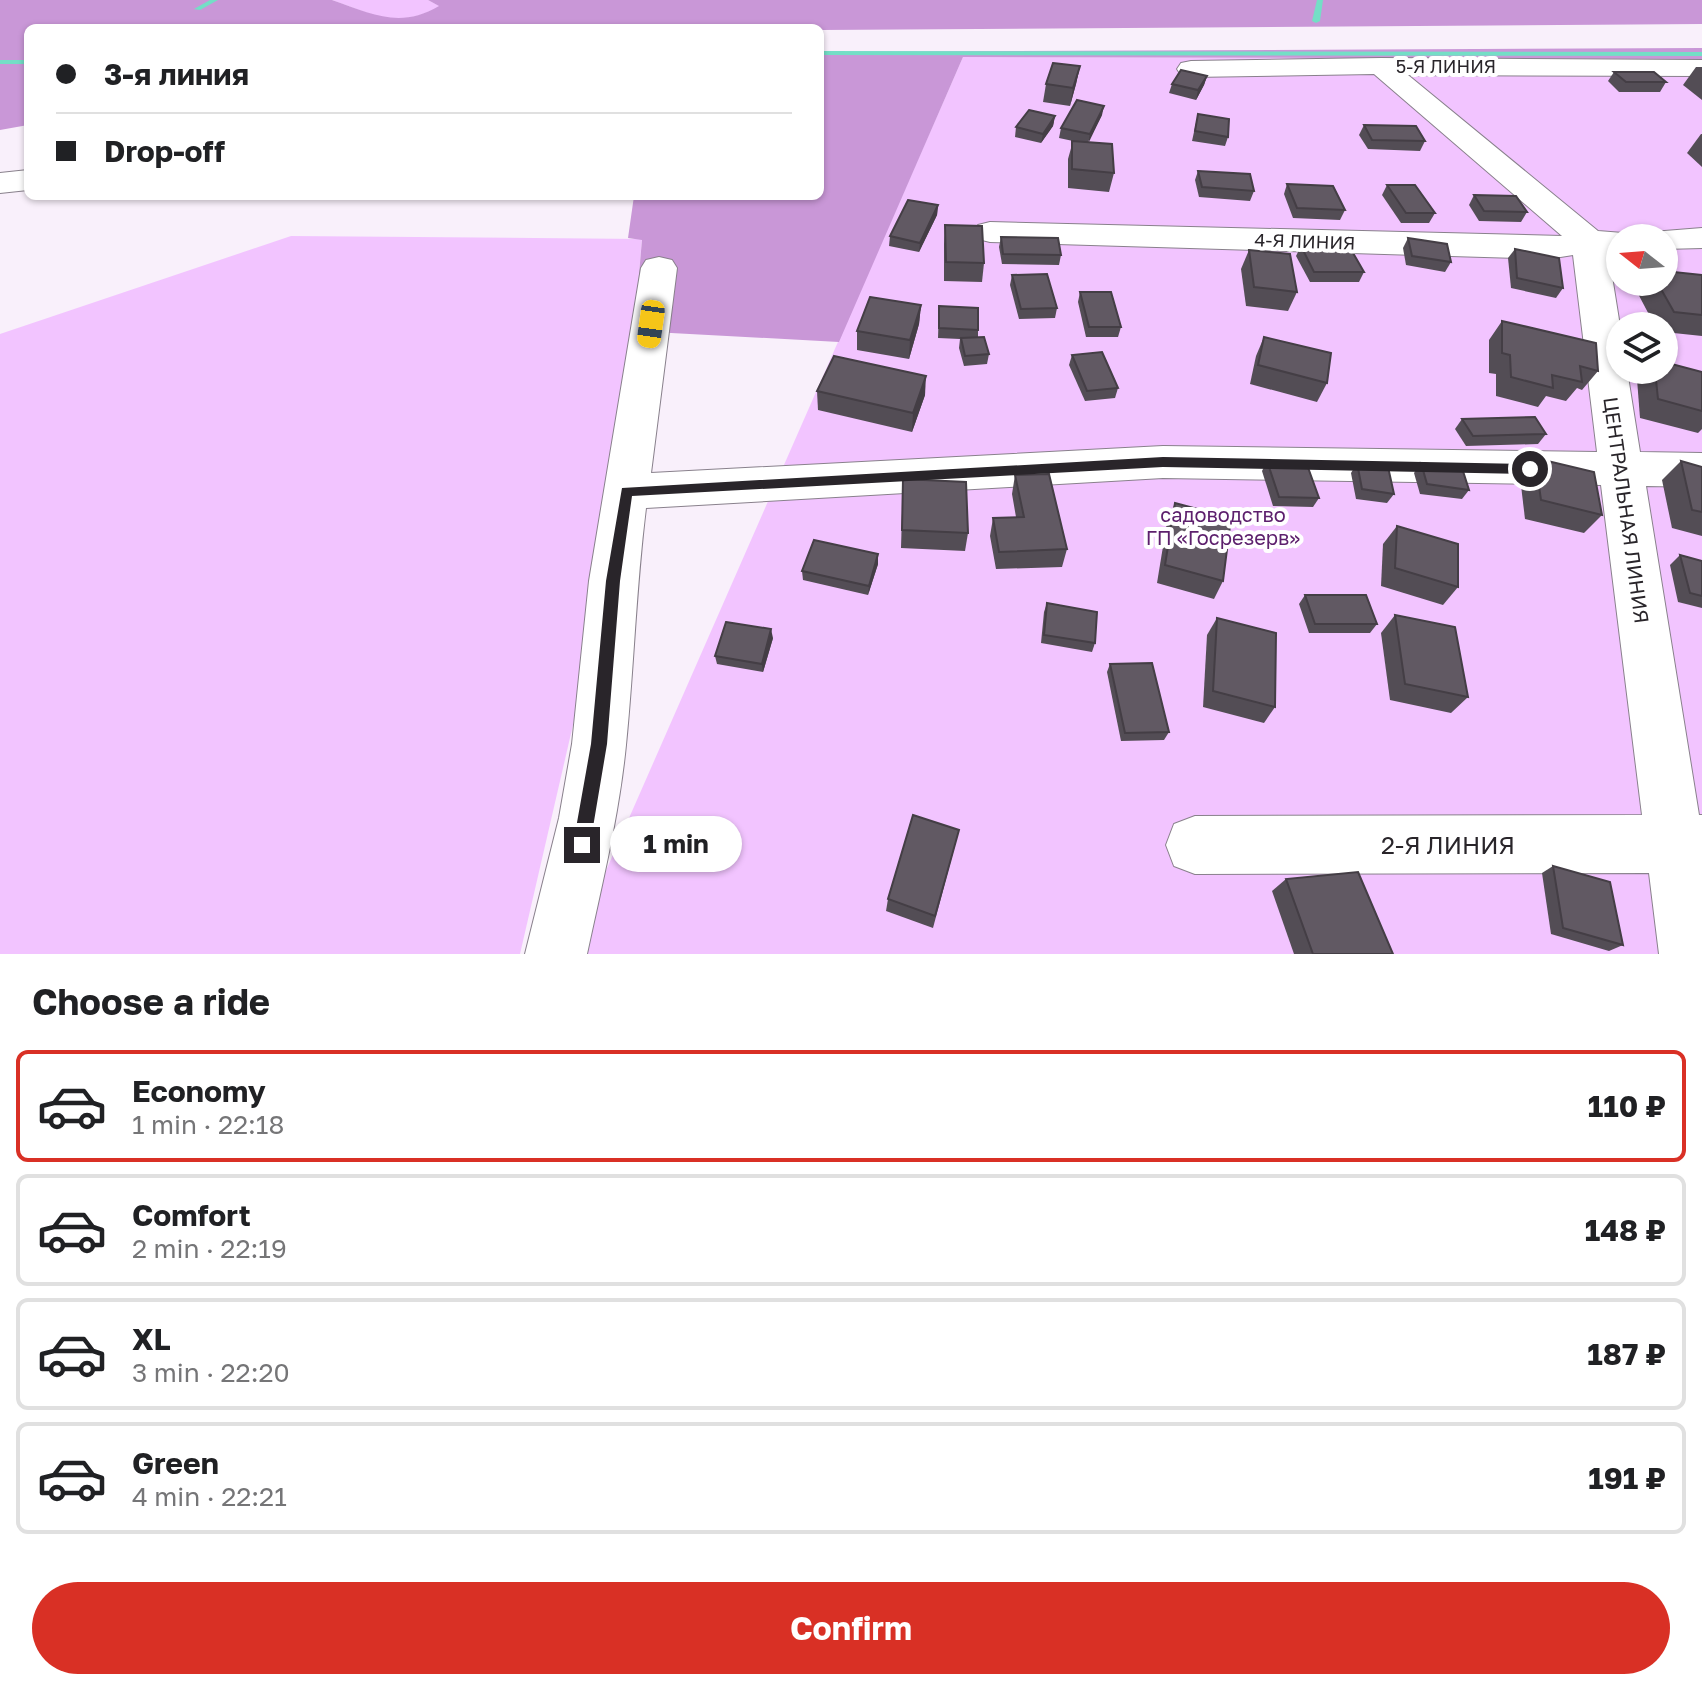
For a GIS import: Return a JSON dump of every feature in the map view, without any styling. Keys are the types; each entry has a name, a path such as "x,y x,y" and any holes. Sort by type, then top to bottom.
{"street":[{"name":"5-Я ЛИНИЯ","path":"1191,69 1381,66 1702,68"},
{"path":"1381,66 1605,240"},
{"path":"0,183 24,180"},
{"name":"4-Я ЛИНИЯ","path":"990,232 1548,248 1605,240"},
{"path":"1678,239 1702,238"},
{"name":"ЦЕНТРАЛЬНАЯ ЛИНИЯ","path":"1605,240 1622,471 1688,844 1690,954"},
{"path":"556,954 593,789 613,581 659,268"},
{"path":"626,492 1163,462 1702,470"},
{"name":"2-Я ЛИНИЯ","path":"1195,845 1688,844"}],"green space":[{"path":"332,0 428,0 440,6 398,19 374,15"},
{"name":"садоводство ГП «Госрезерв»","path":"963,57 1702,59 1702,954 586,954 572,948"},
{"path":"291,236 642,239 634,331 585,673 520,954 0,954 0,334"}],"shaded area":[{"path":"0,0 332,0 373,14 399,18 425,13 439,6 428,0 1702,0 1702,24 824,30 824,24 24,24 24,126 0,130"},
{"path":"1702,48 1702,59 963,57 839,342 634,331 642,240 628,238 633,200 824,200 824,52"}],"building":[{"path":"1053,63 1080,66 1073,88 1046,84"},
{"path":"1181,70 1207,76 1198,90 1172,84"},
{"path":"1614,72 1654,72 1666,82 1626,82"},
{"path":"1077,100 1104,106 1090,134 1061,128"},
{"path":"1029,110 1055,116 1043,134 1016,127"},
{"path":"1198,114 1229,119 1228,137 1195,131"},
{"path":"1364,125 1416,126 1425,141 1372,140"},
{"path":"1072,141 1112,144 1114,173 1072,169"},
{"path":"1198,171 1250,174 1254,191 1202,187"},
{"path":"1287,184 1333,186 1345,210 1297,208"},
{"path":"1387,185 1415,185 1435,213 1406,213"},
{"path":"1474,195 1516,196 1527,212 1484,211"},
{"path":"908,200 938,205 920,243 890,236"},
{"path":"945,225 982,226 984,263 946,262"},
{"path":"1001,237 1058,238 1061,255 1003,254"},
{"path":"1408,238 1447,244 1451,262 1412,256"},
{"path":"1301,246 1349,246 1364,272 1314,272"},
{"path":"1515,249 1559,258 1563,288 1517,278"},
{"path":"1249,250 1290,254 1297,292 1254,287"},
{"path":"1678,272 1702,275 1702,315 1674,312 1665,296 1678,296"},
{"path":"1047,274 1057,308 1021,309 1012,275"},
{"path":"1080,292 1111,292 1121,327 1089,327"},
{"path":"870,297 921,305 910,340 857,331"},
{"path":"939,306 978,308 978,330 939,328"},
{"path":"1502,321 1596,343 1598,371 1580,366 1582,382 1552,375 1553,388 1511,377 1510,355 1502,353"},
{"path":"984,337 989,354 965,356 961,338"},
{"path":"1264,337 1331,353 1327,383 1258,365"},
{"path":"1102,352 1118,388 1087,391 1072,355"},
{"path":"834,356 926,376 913,413 817,391"},
{"path":"1678,366 1702,372 1702,411 1658,399 1656,384 1678,384"},
{"path":"1535,417 1546,434 1473,436 1462,419"},
{"path":"1535,458 1594,472 1602,515 1541,500"},
{"path":"1267,461 1306,462 1319,498 1279,497"},
{"path":"1681,461 1702,467 1702,512 1692,510"},
{"path":"1357,463 1388,467 1394,494 1362,489"},
{"path":"1421,463 1462,468 1469,490 1427,484"},
{"path":"1049,474 1067,549 999,552 993,518 1024,517 1015,475"},
{"path":"903,479 966,482 968,533 902,530"},
{"path":"1175,503 1231,518 1223,581 1165,565"},
{"path":"1397,526 1458,544 1458,587 1395,568"},
{"path":"814,540 878,554 869,586 802,571"},
{"path":"1680,555 1702,561 1702,596 1690,593"},
{"path":"1305,595 1366,595 1377,624 1315,624"},
{"path":"1047,603 1097,612 1095,643 1044,635"},
{"path":"1395,615 1455,627 1468,697 1405,684"},
{"path":"1217,618 1276,633 1275,707 1213,691"},
{"path":"726,622 771,629 762,664 715,656"},
{"path":"1152,663 1169,732 1125,733 1110,664"},
{"path":"913,815 959,830 935,916 888,899"},
{"path":"1553,866 1610,882 1623,945 1563,928"},
{"path":"1358,872 1393,954 1313,954 1286,879"}],"waterway":[{"path":"198,9 215,0"},
{"path":"1316,21 1320,0"},
{"path":"824,53 1702,54"},
{"path":"0,62 24,62"}],"route":[{"path":"582,845 599,744 613,581 626,492 1163,462 1530,469"}]}
